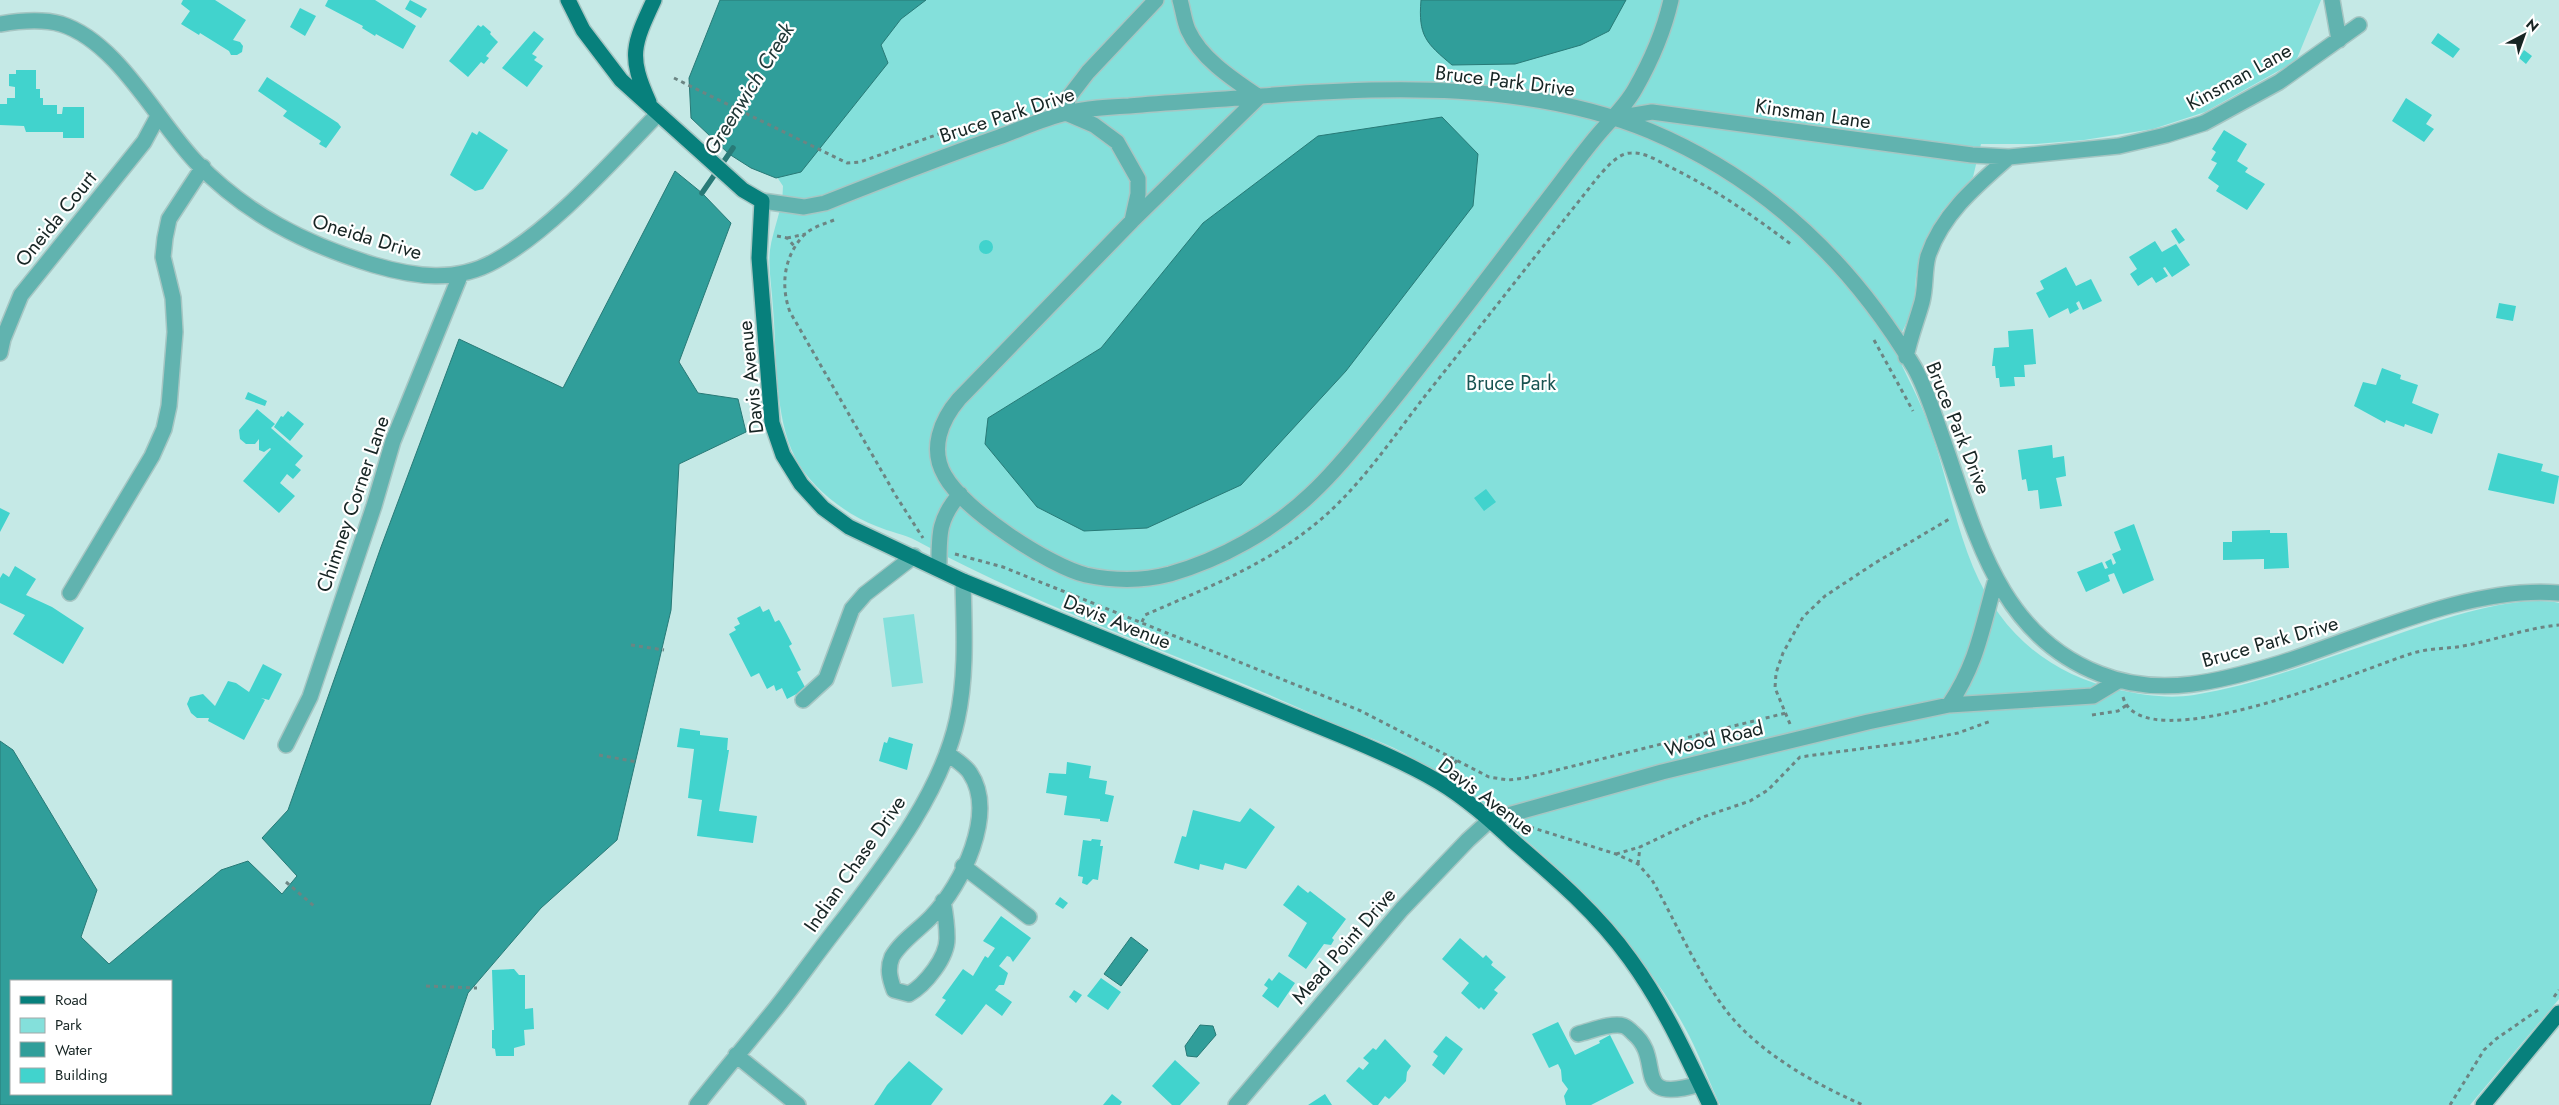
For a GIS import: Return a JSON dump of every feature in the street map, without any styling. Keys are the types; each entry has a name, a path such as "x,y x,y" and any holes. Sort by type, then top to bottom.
{"main road":[{"path":"568,0 583,30 621,80 682,138 743,190 762,201"},
{"path":"654,0 635,45 634,60 638,77 654,110"},
{"name":"Davis Avenue","path":"762,201 759,258 772,422 783,455 800,484 823,508 849,527 963,580 1390,756 1440,783 1490,820 1596,917 1630,958 1672,1027 1710,1105"},
{"path":"2483,1105 2555,1006"}],"street":[{"path":"1132,221 1138,194 1138,179 1117,142 1094,124 1066,113 1068,98 1088,72 1156,0"},
{"path":"1180,0 1188,31 1206,56 1234,80 1259,97 1132,221 947,413 939,430 938,452 944,476 994,526 1060,566 1086,575 1113,579 1145,579 1207,561 1247,542 1280,520 1311,494 1341,463 1431,353 1637,86 1657,45 1671,0"},
{"path":"2332,0 2339,40"},
{"name":"Oneida Drive","path":"0,24 35,22 60,24 86,37 103,48 121,68 202,168 274,225 313,244 386,268 422,276 460,276 494,262 515,249 557,213 623,151 654,110"},
{"name":"Kinsman Lane","path":"1612,119 1652,112 1972,155 2010,158 2119,146 2166,135 2204,122 2280,82 2359,26"},
{"name":"Bruce Park Drive","path":"762,201 804,207 825,203 958,151 1066,113 1207,98 1259,97 1370,90 1475,93 1538,101 1648,130 1705,160 1757,192 1802,226 1847,273 1876,310 1915,369 1929,401 1976,533 1996,578 2015,612 2050,648 2095,672 2118,681 2156,686 2192,685 2239,676 2481,598 2514,592 2559,593"},
{"name":"Oneida Court","path":"0,353 3,338 21,295 144,142 158,116"},
{"path":"1906,357 1910,336 1922,301 1928,257 1938,234 1972,189 2010,158"},
{"path":"70,593 152,456 164,429 170,398 175,332 173,298 163,258 164,238 168,219 202,168"},
{"name":"Chimney Corner Lane","path":"286,745 310,697 374,506 393,441 460,276"},
{"path":"939,568 941,528 946,510 960,494"},
{"path":"803,700 826,678 852,609 865,594 914,556"},
{"path":"1949,705 1963,685 1980,644 1996,578"},
{"name":"Indian Chase Drive","path":"698,1105 736,1055 776,1008 888,858 904,835 947,753 961,697 964,641 963,580"},
{"name":"Wood Road","path":"1490,820 1662,772 1868,722 1949,705 2093,696 2118,681"},
{"path":"943,901 948,939 938,962 921,987 909,994 894,990 888,975 892,957 934,915 963,866 980,823 981,799 970,772 947,753"},
{"name":"Mead Point Drive","path":"1236,1105 1402,909 1461,847 1490,820"},
{"path":"963,866 1029,917"},
{"path":"1578,1034 1613,1026 1625,1026 1638,1037 1645,1048 1654,1082 1663,1091 1676,1092 1700,1084"},
{"path":"736,1055 798,1105"}],"path":[{"path":"674,78 847,163 860,162 950,130 955,142"},
{"path":"1142,622 1145,615 1242,572 1270,557 1316,524 1335,506 1375,460 1598,177 1618,158 1629,152 1643,154 1690,176 1734,202 1798,249"},
{"path":"772,236 787,238 806,234 839,217"},
{"path":"806,234 795,247 785,274 785,299 790,312 896,496 926,543 939,550 1003,566 1361,711 1489,777 1508,780 1786,713"},
{"path":"787,238 795,247"},
{"path":"1869,332 1914,413"},
{"path":"1792,728 1775,688 1776,674 1783,653 1803,617 1825,596 1875,563 1952,520 1949,511"},
{"path":"2118,681 2127,705 2143,717 2166,720 2209,718 2355,675 2412,653 2464,646 2534,627 2559,625"},
{"path":"631,645 664,650"},
{"path":"2085,716 2105,714 2127,705"},
{"path":"1616,854 1640,846 1703,817 1750,801 1768,790 1800,757 1911,742 1958,733 1992,720 2001,720"},
{"path":"599,755 637,762"},
{"path":"1528,826 1616,854 1638,864 1652,880 1713,991 1730,1014 1790,1067 1832,1091 1863,1105"},
{"path":"1638,864 1640,846"},
{"path":"286,882 314,906"},
{"path":"426,986 477,988"},
{"path":"2555,1006 2559,990"},
{"path":"2450,1105 2484,1050 2496,1038 2545,1005"}],"green space":[{"name":"Bruce Park","path":"847,0 2321,0 2296,61 2205,112 2153,129 2084,140 2036,144 1981,144 1973,177 1942,211 1926,238 1916,276 1914,307 1894,349 1925,416 1935,443 1966,550 1984,591 2013,631 2030,648 2049,662 2094,683 2147,695 2175,697 2194,695 2264,679 2468,612 2516,602 2539,601 2559,603 2559,999 2470,1105 1720,1105 1684,1026 1660,986 1631,948 1600,911 1566,876 1491,812 1453,784 1394,748 1225,676 1069,613 967,567 912,539 864,521 841,507 810,479 795,457 788,441 780,404 770,250 783,186 767,162"},
{"path":"914,614 923,683 892,687 883,618"}],"water":[{"path":"720,0 926,0 901,19 881,45 888,63 801,172 776,178 751,168 729,154 691,118 689,78"},
{"path":"1421,0 1626,0 1609,31 1581,45 1515,64 1452,65 1436,51 1426,38 1421,22"},
{"path":"1442,117 1478,154 1473,206 1346,371 1241,485 1147,528 1084,531 1037,507 985,444 988,418 1101,348 1203,223 1318,136"},
{"path":"675,171 702,193 731,223 679,362 698,393 738,399 746,432 679,464 671,610 617,840 541,908 468,993 430,1105 0,1105 0,741 13,750 97,890 81,937 109,964 221,870 248,861 282,894 297,876 262,838 288,810 381,547 459,339 563,388"},
{"path":"1131,937 1148,950 1121,986 1104,974"},
{"path":"1200,1025 1213,1026 1216,1035 1197,1057 1187,1056 1185,1046"}],"building":[{"path":"183,0 215,0 246,20 233,40 240,42 243,46 242,52 237,55 231,55 229,51 200,33 199,35 181,24 190,11 181,4"},
{"path":"328,0 375,0 416,26 403,49 376,34 375,36 362,28 363,26 325,6"},
{"path":"410,0 427,9 421,18 405,9"},
{"path":"300,8 316,16 305,36 290,27"},
{"path":"478,25 481,27 483,25 498,42 486,56 489,58 484,64 481,62 468,77 449,61"},
{"path":"534,31 544,39 532,54 537,57 534,60 543,66 527,87 502,68"},
{"path":"2438,33 2460,49 2453,58 2431,43"},
{"path":"2524,50 2532,56 2526,64 2519,58"},
{"path":"16,70 36,70 36,89 40,89 40,98 43,98 43,105 57,105 57,114 62,114 63,107 84,107 84,138 63,138 63,132 26,132 24,126 0,125 0,104 7,104 7,98 15,98 15,87 9,86 9,74 16,74"},
{"path":"267,77 338,123 341,127 326,148 319,144 321,141 283,116 287,111 258,91"},
{"path":"2406,98 2432,115 2426,124 2434,129 2424,142 2392,121"},
{"path":"2224,130 2247,144 2237,161 2248,168 2245,172 2265,184 2247,210 2216,191 2219,186 2208,178 2217,163 2211,160 2216,152 2212,149"},
{"path":"479,131 508,150 483,189 475,191 450,175 472,132 477,135"},
{"path":"2176,228 2185,240 2179,244 2171,231"},
{"path":"986,240 991,242 993,247 991,252 986,254 981,252 979,247 981,242"},
{"path":"2155,241 2162,252 2176,244 2190,265 2172,277 2165,267 2163,268 2168,276 2156,283 2152,277 2138,286 2130,274 2137,269 2129,257"},
{"path":"2066,267 2076,286 2091,279 2102,301 2083,310 2079,301 2076,303 2079,309 2070,314 2068,308 2049,318 2036,293 2044,289 2040,281"},
{"path":"2499,303 2516,306 2513,321 2496,318"},
{"path":"2033,329 2036,364 2024,365 2025,377 2014,377 2015,386 2000,387 1999,378 1996,378 1995,366 1992,366 1994,348 2009,347 2008,331"},
{"path":"2382,368 2401,375 2400,379 2418,385 2412,403 2439,414 2432,434 2405,424 2404,427 2386,420 2385,423 2354,406 2363,382 2376,385"},
{"path":"248,392 267,401 265,406 245,399"},
{"path":"257,409 275,424 271,428 303,456 295,465 301,470 293,479 287,474 280,483 295,496 279,513 243,481 271,449 264,452 259,450 259,439 255,444 246,444 240,439 239,430"},
{"path":"288,411 304,424 290,441 274,427 281,416 283,417"},
{"path":"2052,445 2053,458 2064,456 2066,476 2056,478 2062,506 2040,509 2038,490 2028,491 2026,479 2022,480 2018,450"},
{"path":"2498,453 2543,464 2541,471 2559,476 2554,504 2488,490"},
{"path":"1486,489 1496,502 1484,511 1474,498"},
{"path":"0,508 10,513 0,532"},
{"path":"2134,524 2154,580 2123,594 2114,573 2108,575 2110,581 2086,592 2077,572 2102,562 2105,569 2108,568 2105,562 2111,559 2113,565 2116,563 2112,554 2121,550 2114,532"},
{"path":"2270,530 2270,533 2287,533 2289,568 2264,569 2264,559 2223,560 2223,542 2232,542 2232,531"},
{"path":"15,566 36,579 26,595 52,607 84,628 63,664 13,634 25,615 0,603 0,578 3,573 9,577"},
{"path":"760,606 763,612 769,609 775,622 779,620 781,623 792,644 789,646 801,670 797,672 806,689 787,699 782,688 776,691 774,685 767,689 759,673 751,677 729,634 736,630 734,627 740,624 737,618"},
{"path":"263,664 282,674 269,700 261,698 265,700 244,740 208,721 209,718 197,718 191,713 187,704 190,697 203,694 215,706 228,681 236,683 249,692"},
{"path":"680,728 700,731 700,735 728,738 727,750 729,750 719,811 757,816 753,843 697,836 702,800 688,798 694,749 677,747"},
{"path":"889,737 913,744 907,770 879,761 884,742 887,743"},
{"path":"1067,762 1091,766 1089,778 1107,781 1105,794 1114,796 1108,822 1100,821 1100,819 1064,815 1067,796 1046,793 1049,773 1066,774"},
{"path":"1250,808 1275,827 1246,869 1225,863 1223,870 1200,864 1199,870 1174,863 1182,836 1186,837 1193,810 1240,822"},
{"path":"1092,839 1101,840 1100,846 1103,846 1098,880 1093,879 1087,885 1082,883 1083,877 1078,876 1083,840 1091,841"},
{"path":"1298,885 1308,893 1310,891 1346,919 1332,938 1334,940 1331,945 1324,944 1306,969 1288,956 1307,923 1283,905"},
{"path":"1060,897 1068,903 1063,909 1055,904"},
{"path":"1001,916 1031,938 1013,962 1007,956 999,966 1008,973 1004,985 999,985 995,990 1012,1002 1002,1016 986,1004 962,1035 935,1015 946,1000 942,998 963,969 973,976 985,956 988,958 995,948 983,941"},
{"path":"1460,938 1483,958 1486,955 1493,962 1491,965 1506,977 1494,990 1498,993 1484,1010 1481,1007 1479,1009 1461,993 1469,983 1442,959"},
{"path":"514,969 519,975 525,975 525,1009 533,1008 534,1029 524,1030 525,1045 514,1048 514,1056 496,1056 495,1049 492,1048 492,1030 494,1030 492,970"},
{"path":"1279,972 1295,983 1278,1008 1262,996 1268,988 1264,985 1269,978 1272,981"},
{"path":"1101,978 1121,992 1108,1010 1087,996"},
{"path":"1074,990 1082,995 1076,1003 1069,997"},
{"path":"1558,1022 1575,1055 1600,1043 1599,1041 1610,1035 1634,1083 1591,1105 1566,1105 1564,1096 1568,1089 1562,1081 1561,1070 1558,1064 1549,1068 1532,1034"},
{"path":"1446,1036 1463,1049 1444,1075 1432,1065 1438,1056 1433,1052"},
{"path":"1385,1039 1411,1066 1407,1072 1406,1081 1395,1093 1389,1099 1385,1096 1378,1105 1373,1105 1346,1081 1359,1067 1363,1070 1369,1063 1363,1058 1373,1048 1376,1050"},
{"path":"1175,1060 1200,1083 1180,1105 1172,1105 1152,1086"},
{"path":"909,1061 943,1089 931,1105 874,1105 887,1085"},
{"path":"1112,1094 1122,1102 1120,1105 1103,1105"},
{"path":"1325,1094 1332,1105 1308,1105"}],"waterway":[{"name":"Greenwich Creek","path":"702,193 733,148"}]}
